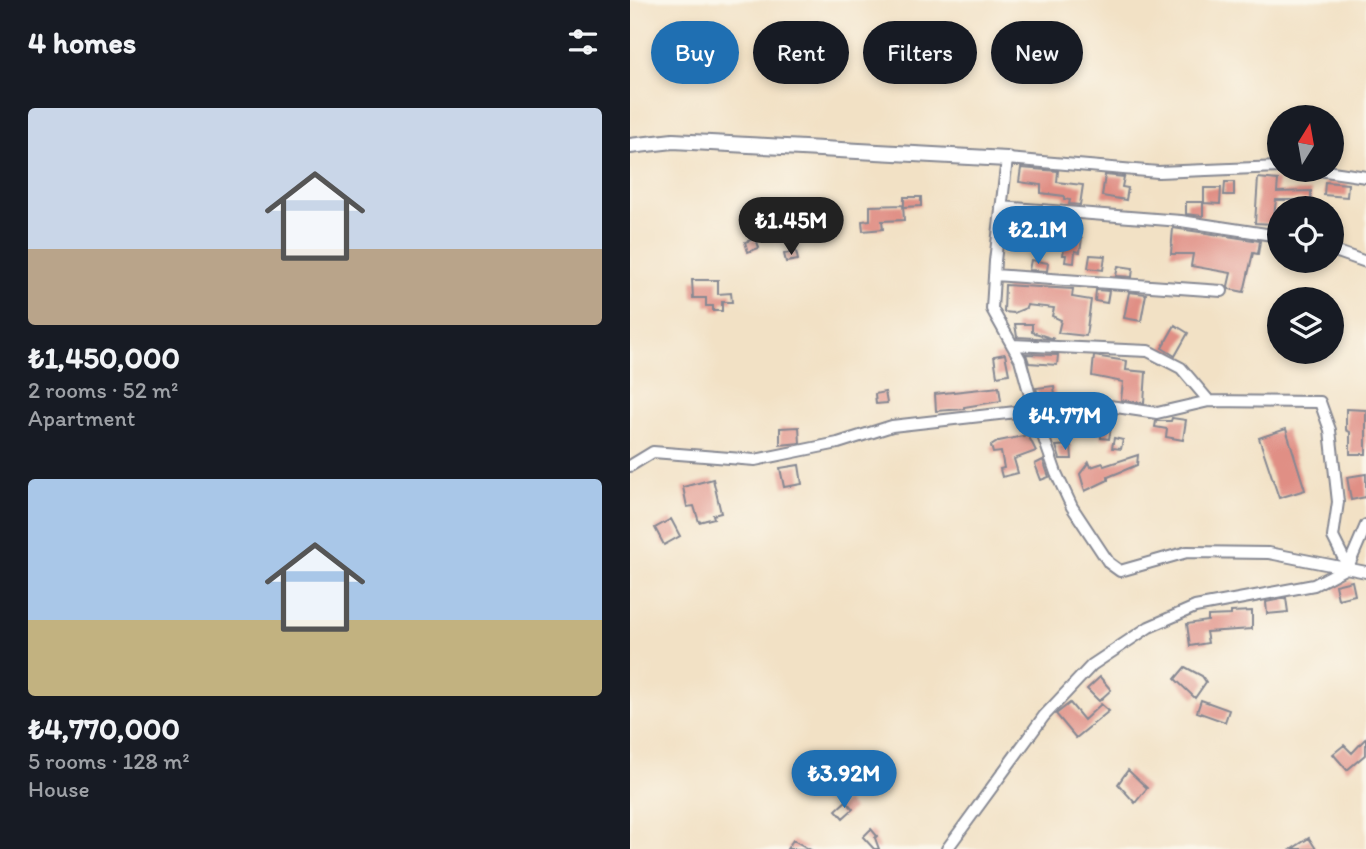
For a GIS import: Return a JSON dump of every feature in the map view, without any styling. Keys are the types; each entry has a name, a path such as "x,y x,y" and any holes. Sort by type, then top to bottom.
{"street":[{"path":"630,146 673,141 1007,159 1158,172 1267,167"},
{"path":"1007,159 992,309 1020,359 1056,473 1072,507 1109,563 1120,571 1187,552 1269,552 1366,572"},
{"path":"1344,174 1366,177"},
{"path":"1001,207 1181,221 1267,234"},
{"path":"1344,254 1366,262"},
{"path":"994,275 1222,291"},
{"path":"1012,345 1148,351 1181,368 1209,401"},
{"path":"630,466 653,452 755,460 838,443 891,426 1034,410 1082,408 1096,404 1157,413 1209,401 1320,402 1330,430 1338,502 1333,537 1348,567"},
{"path":"947,849 1044,716 1092,666 1149,627 1195,607 1314,585 1348,567 1366,524"}],"building":[{"path":"1021,168 1058,171 1057,182 1083,185 1080,205 1069,204 1070,200 1064,199 1064,196 1041,193 1041,185 1019,182"},
{"path":"1105,175 1124,177 1122,187 1128,188 1126,200 1102,196"},
{"path":"1258,178 1267,179 1267,182 1278,182 1277,192 1311,191 1311,196 1267,196 1267,224 1255,223"},
{"path":"1225,182 1234,182 1234,195 1224,195"},
{"path":"1325,182 1348,184 1347,197 1324,195"},
{"path":"1204,188 1221,188 1220,204 1204,203"},
{"path":"904,197 921,197 921,206 904,207"},
{"path":"1186,202 1203,202 1203,216 1186,214"},
{"path":"903,205 904,220 882,221 883,229 863,231 862,221 870,220 870,206"},
{"path":"1009,216 1033,219 1032,226 1018,225 1017,236 1007,235"},
{"path":"1034,219 1052,222 1049,240 1032,237"},
{"path":"1173,228 1260,241 1258,254 1253,253 1244,292 1229,289 1231,273 1191,266 1193,254 1171,254"},
{"path":"1066,236 1082,238 1080,252 1075,251 1074,263 1065,262 1066,255 1063,255"},
{"path":"756,238 759,248 748,252 745,242"},
{"path":"796,251 798,260 786,262 784,254"},
{"path":"1090,255 1105,256 1103,270 1088,268"},
{"path":"1031,260 1048,263 1047,271 1029,270"},
{"path":"1118,266 1133,268 1132,277 1116,276"},
{"path":"692,280 718,280 718,294 731,293 732,302 722,302 722,311 713,311 713,306 706,306 706,298 693,298"},
{"path":"1005,285 1073,289 1072,297 1091,300 1086,336 1058,333 1061,320 1052,316 1054,308 1027,305 1014,313 1004,312"},
{"path":"1096,290 1109,291 1107,303 1095,301"},
{"path":"1129,292 1146,294 1141,321 1124,318"},
{"path":"1015,324 1032,324 1032,332 1054,339 1017,337"},
{"path":"1175,325 1188,333 1175,356 1162,348"},
{"path":"1005,354 1009,374 997,376 994,356"},
{"path":"1026,354 1058,355 1057,365 1029,363"},
{"path":"1094,356 1127,361 1126,370 1146,372 1144,403 1121,400 1123,382 1092,376"},
{"path":"1054,386 1055,396 1050,397 1050,400 1040,401 1036,388"},
{"path":"999,387 1001,401 964,409 936,411 935,394"},
{"path":"885,392 887,403 876,404 875,394"},
{"path":"1346,409 1366,410 1366,454 1350,454"},
{"path":"1093,413 1113,417 1109,439 1101,438 1101,433 1086,432 1087,428 1071,426 1071,432 1050,431 1050,417"},
{"path":"1172,418 1186,420 1183,440 1166,437 1167,429 1155,427 1156,421 1171,421"},
{"path":"799,427 800,443 780,445 780,428"},
{"path":"1286,429 1305,490 1279,498 1259,438"},
{"path":"1028,435 1036,451 1014,459 1018,473 1002,477 1000,469 1004,468 1001,452 993,453 991,446 999,441"},
{"path":"1114,438 1123,440 1121,449 1112,448"},
{"path":"1071,445 1072,459 1060,459 1056,446"},
{"path":"1138,455 1137,465 1108,477 1108,480 1085,491 1080,474 1089,462 1091,467 1103,463 1104,466"},
{"path":"1043,460 1049,477 1041,480 1035,464"},
{"path":"799,465 802,484 784,487 780,468"},
{"path":"1366,474 1366,497 1351,500 1347,477"},
{"path":"713,479 721,513 699,522 694,506 687,507 683,487"},
{"path":"671,519 680,536 664,545 655,528"},
{"path":"1352,581 1355,595 1338,599 1335,585"},
{"path":"1286,598 1288,612 1267,614 1266,602"},
{"path":"1252,611 1252,629 1206,632 1208,643 1190,646 1187,624 1208,621 1208,616"},
{"path":"1185,667 1202,676 1206,682 1195,698 1175,679"},
{"path":"1100,677 1111,690 1099,701 1087,689"},
{"path":"1201,700 1229,710 1225,722 1197,712"},
{"path":"1070,703 1084,720 1101,704 1109,711 1076,738 1056,714"},
{"path":"1366,738 1366,754 1347,770 1333,754 1344,745 1352,753"},
{"path":"1128,770 1147,788 1135,803 1118,784"},
{"path":"846,801 853,809 843,818 836,810"},
{"path":"871,829 877,836 875,838 879,849 874,849 863,837"},
{"path":"1309,838 1316,849 1292,849"},
{"path":"793,840 809,849 787,849"}]}
